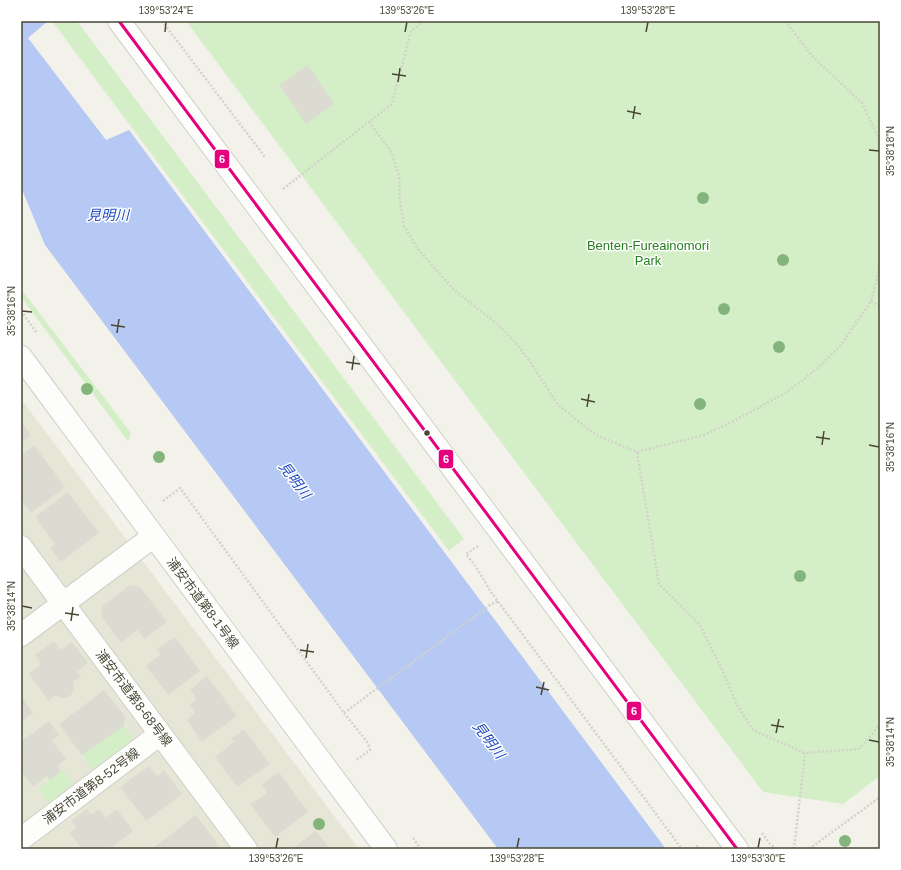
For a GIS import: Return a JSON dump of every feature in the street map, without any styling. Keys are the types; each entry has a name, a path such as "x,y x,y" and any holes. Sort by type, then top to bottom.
{"street":[{"path":"119,21 737,849"},
{"name":"浦安市道第8-1号線","path":"21,357 386,849"},
{"path":"21,635 154,536"},
{"name":"浦安市道第8-68号線","path":"21,546 246,849"},
{"name":"浦安市道第8-52号線","path":"21,839 160,734"}],"path":[{"path":"162,21 265,157"},
{"path":"283,189 392,104 411,31 424,21"},
{"path":"785,21 812,57 862,103 880,141"},
{"path":"369,122 391,151 399,176 400,202 404,226 418,249 453,289 496,323 515,342 532,363 558,405 596,435 637,452 704,435 736,420 785,393 802,381 841,345 870,301 880,265"},
{"path":"870,301 880,307"},
{"path":"637,452 659,584 700,625 724,674 736,703 753,730 805,753 860,749 880,725"},
{"path":"163,501 180,488 344,713 368,743 370,750 355,761"},
{"path":"479,546 466,554 476,567 490,592 682,849"},
{"path":"344,713 490,605 498,601"},
{"path":"794,849 805,753"},
{"path":"809,849 880,798"},
{"path":"693,849 700,843"}],"shaded area":[{"path":"21,399 359,849 21,849"}],"green space":[{"path":"52,21 77,21 464,539 449,551"},
{"name":"Benten-Fureainomori Park","path":"186,21 880,21 880,776 843,804 763,792"},
{"path":"21,289 131,433 128,441 21,297"},
{"path":"124,726 134,740 93,769 82,755"},
{"path":"63,770 73,784 48,804 38,789"}],"water":[{"name":"見明川","path":"21,21 48,21 28,38 106,140 129,130 666,849 498,849 45,245 21,187"}],"building":[{"path":"308,65 334,104 306,124 279,85"},
{"path":"21,422 31,435 21,443"},
{"path":"34,445 65,487 31,513 21,499 21,480 23,478 21,476 21,455"},
{"path":"68,492 99,533 61,562 50,548 55,544 35,517"},
{"path":"130,585 140,587 167,622 144,639 137,630 121,643 101,616 102,606"},
{"path":"175,637 200,671 168,695 146,666 161,654 157,649"},
{"path":"54,641 61,650 72,642 88,663 77,672 81,677 73,682 74,688 72,694 67,698 61,698 56,695 49,701 29,674 41,664 35,655"},
{"path":"207,676 237,716 202,742 187,720 195,713 189,705 197,699 190,690"},
{"path":"104,690 125,716 124,726 82,755 59,724"},
{"path":"21,696 33,713 21,722"},
{"path":"49,721 59,735 52,741 66,759 57,766 61,771 50,780 47,776 33,787 21,771 21,747 23,746 21,742"},
{"path":"244,729 270,764 237,787 215,757 234,742 231,739"},
{"path":"149,766 157,776 164,770 182,794 146,821 120,787"},
{"path":"279,772 308,812 275,837 250,804 267,793 261,785"},
{"path":"87,809 91,815 99,809 106,818 117,809 133,831 109,849 82,849 69,833 76,828 71,821"},
{"path":"196,815 219,846 215,849 153,848"},
{"path":"316,831 330,849 292,849"}],"transit line":[{"name":"6","path":"119,21 737,849"}]}
